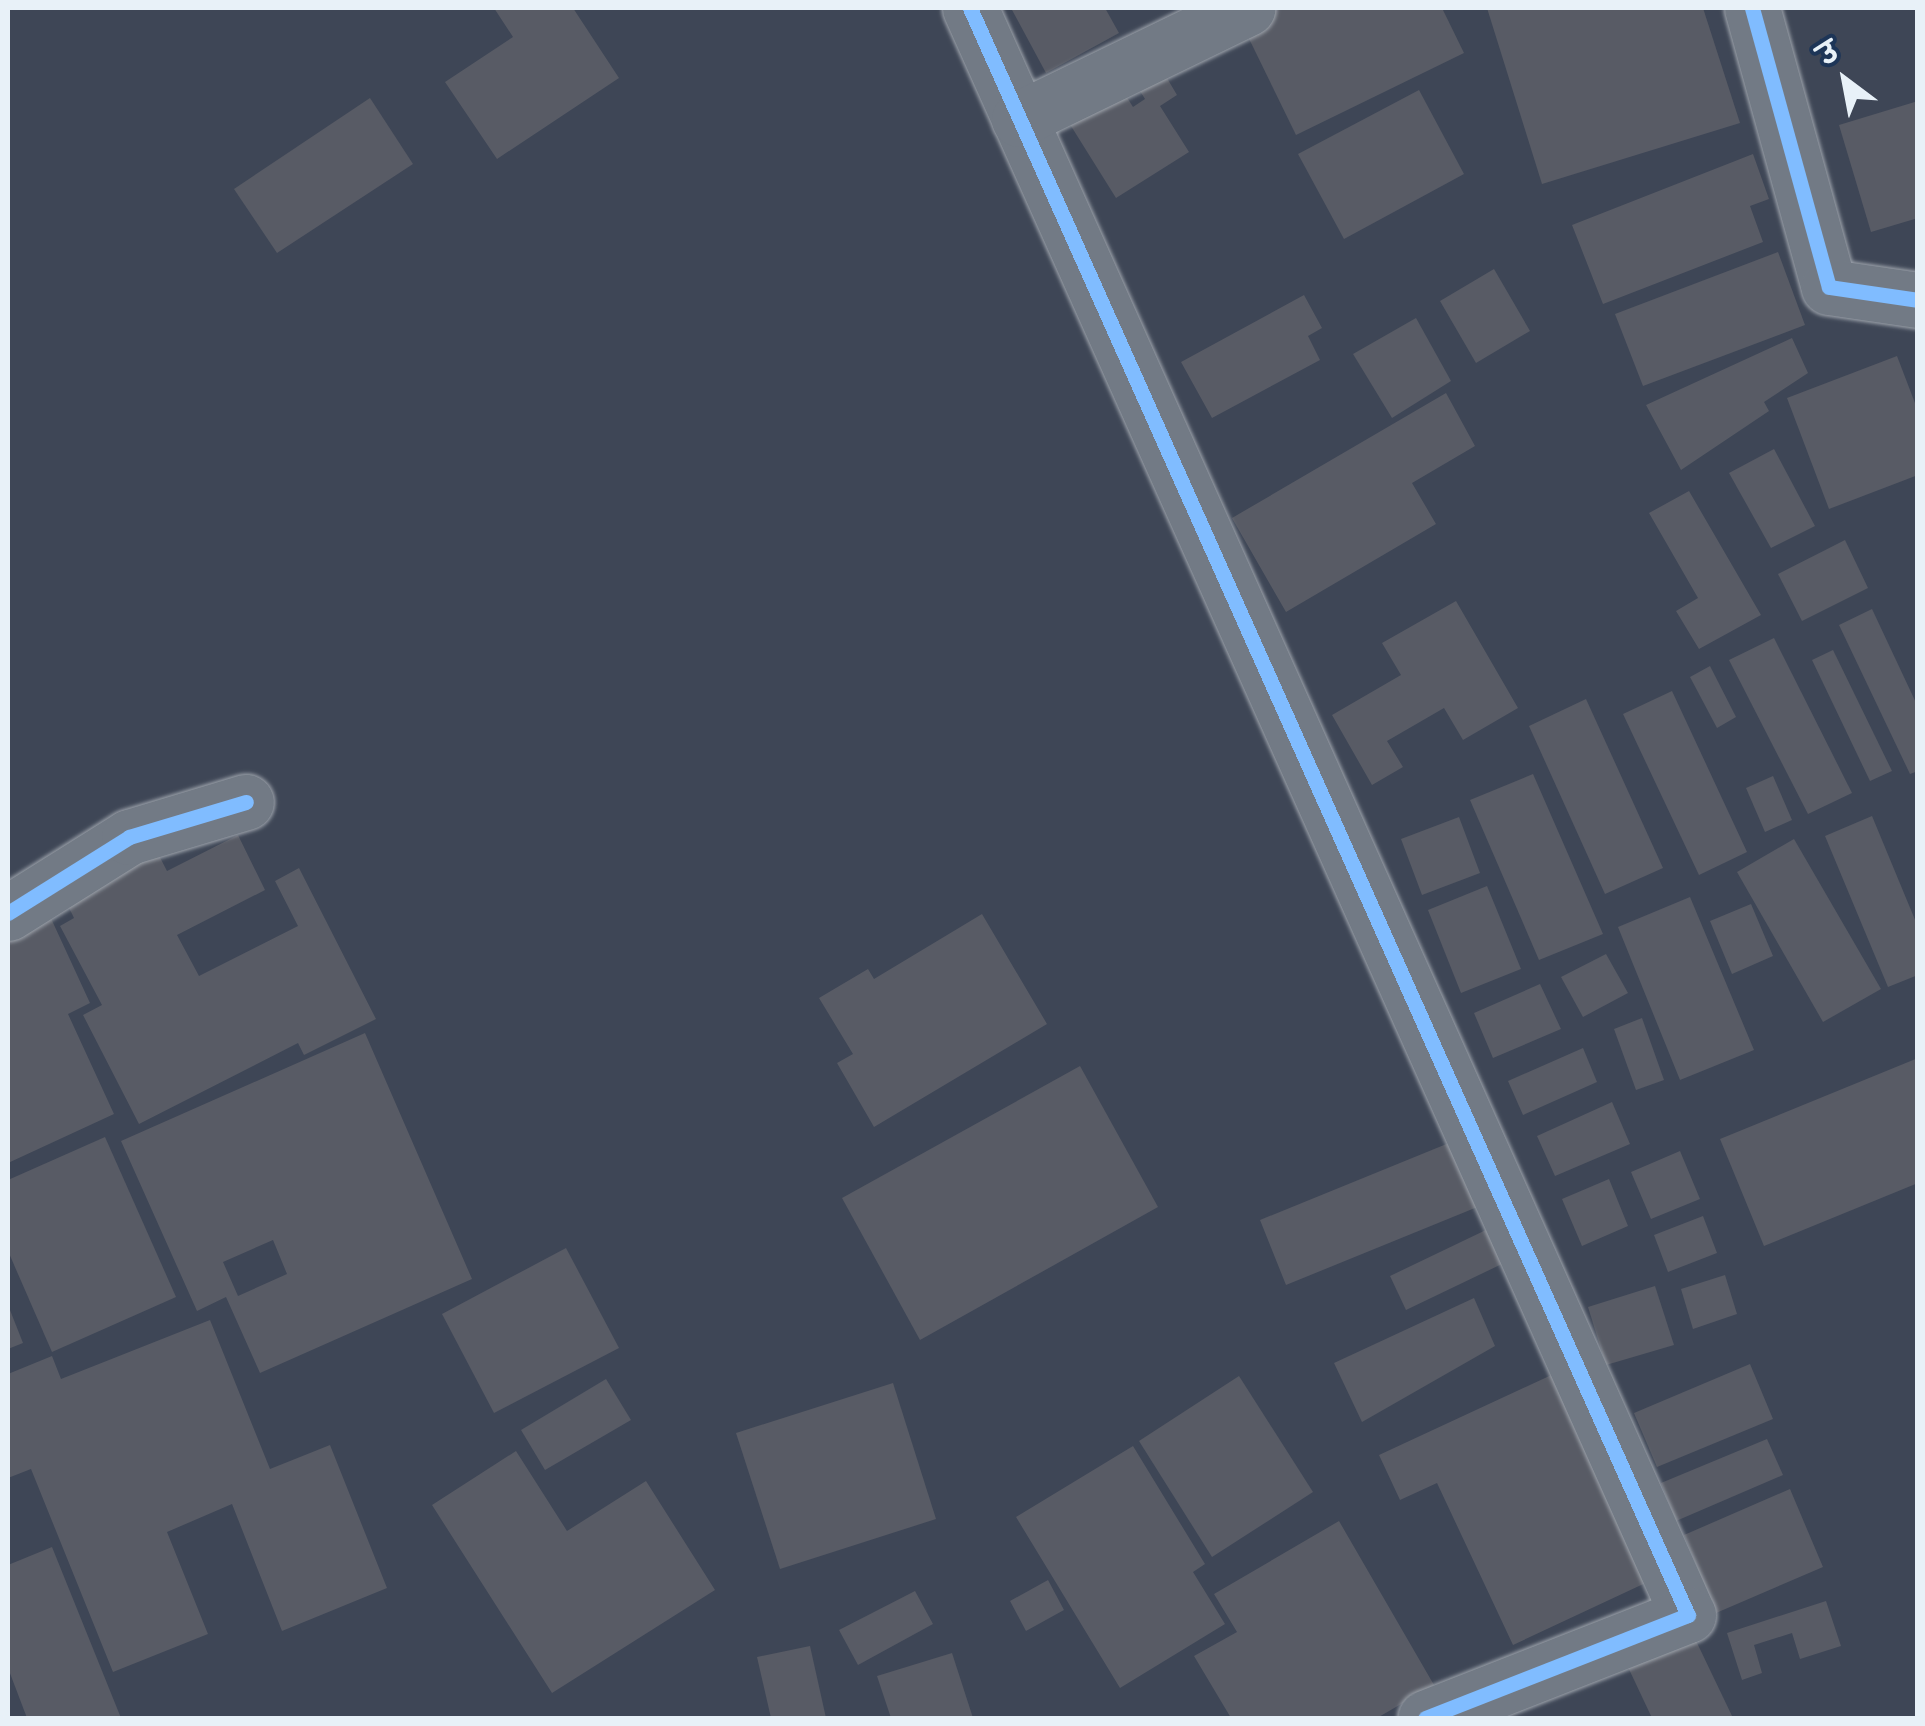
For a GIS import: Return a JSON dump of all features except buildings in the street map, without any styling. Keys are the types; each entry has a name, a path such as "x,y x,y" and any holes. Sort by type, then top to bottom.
{"street":[{"path":"970,8 1688,1615 1425,1718"},
{"path":"1020,118 1248,8"},
{"path":"1752,8 1829,287 1918,300"},
{"path":"8,913 129,837 246,802"}],"cycle path":[{"path":"970,8 1688,1615 1425,1718"},
{"path":"1752,8 1829,287 1918,300"},
{"path":"8,913 129,837 246,802"}]}
